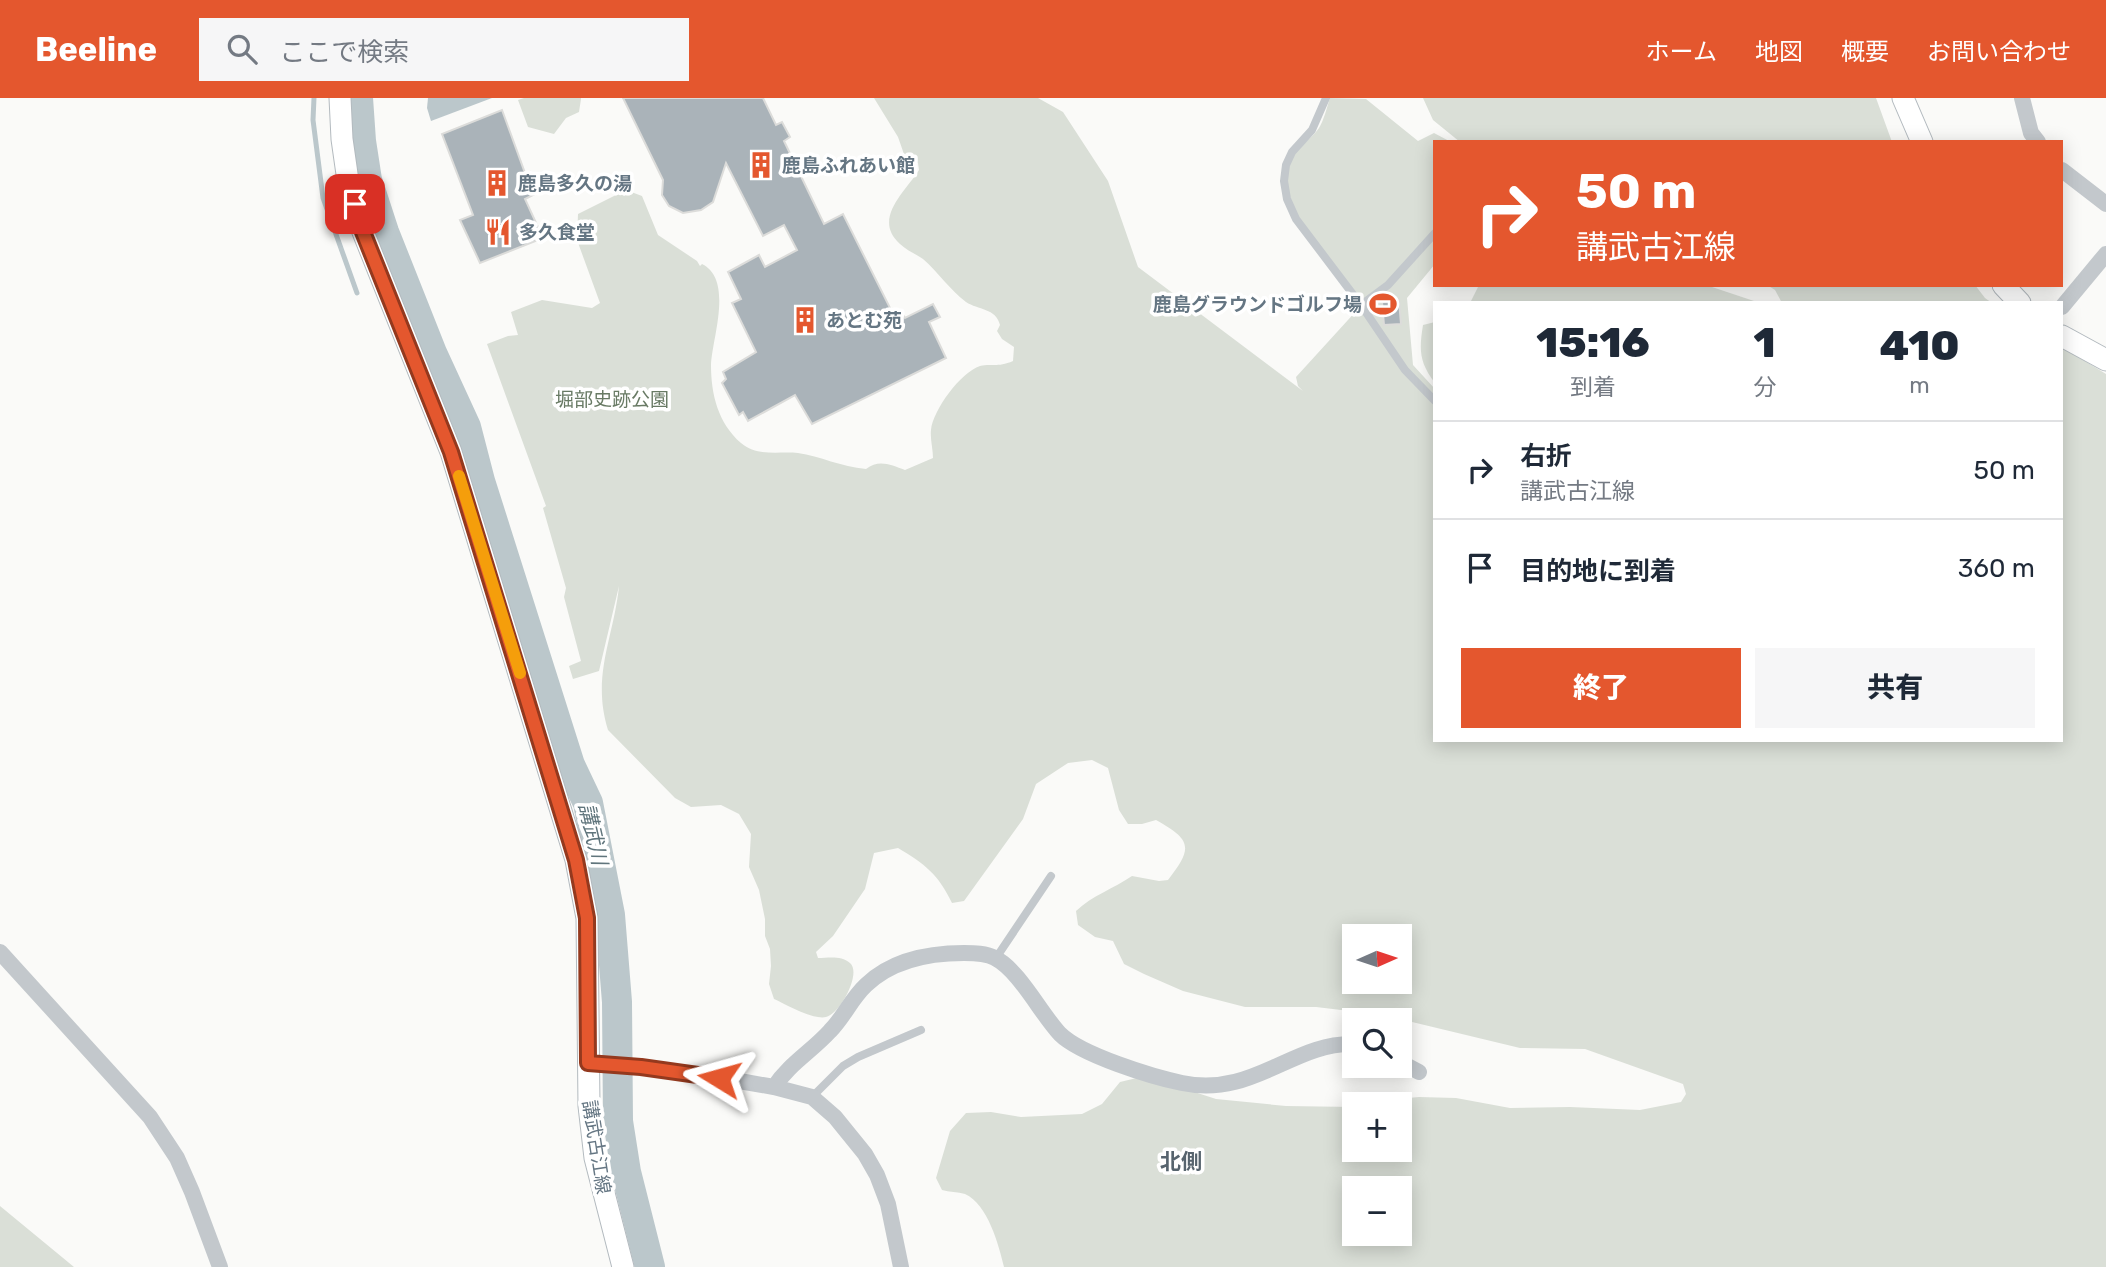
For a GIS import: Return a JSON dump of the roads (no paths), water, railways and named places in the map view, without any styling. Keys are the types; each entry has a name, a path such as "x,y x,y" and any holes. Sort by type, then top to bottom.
{"main road":[{"name":"講武古江線","path":"340,98 348,181 361,227 451,452 576,860 587,918 595,1063 589,1106 595,1158 623,1267"},
{"path":"1903,98 1921,140"},
{"path":"2005,287 2018,301"},
{"path":"2063,337 2106,360"}],"street":[{"path":"2022,98 2031,133 2036,140"},
{"path":"2063,171 2106,204"},
{"path":"2063,306 2106,254"},
{"path":"0,952 150,1117 177,1158 220,1267"},
{"path":"774,1087 784,1071 832,1030 855,996 879,974 912,959 929,955 976,954 996,958 1033,998 1062,1036 1076,1045 1140,1072 1183,1083 1213,1087 1238,1083 1336,1044 1342,1044"},
{"path":"595,1063 774,1087 812,1097 835,1117 877,1175 888,1204 901,1267"},
{"path":"1412,1068 1419,1072"}],"lane":[{"path":"1326,98 1312,130 1288,158 1284,171 1290,208 1362,305 1405,370 1433,399"},
{"path":"1362,305 1388,285 1433,235"},
{"path":"996,958 1051,876"},
{"path":"812,1097 844,1066 858,1057 921,1030"}],"waterway":[{"path":"314,98 313,120 323,198 357,293"},
{"name":"講武川","path":"358,98 367,180 384,232 432,353 466,427 480,481 570,765 588,803 610,915 617,1002 618,1121 626,1172 650,1267"}],"place":[{"name":"鹿島ふれあい館","path":"761,165"},
{"name":"鹿島多久の湯","path":"497,183"},
{"name":"多久食堂","path":"498,232"},
{"name":"鹿島グラウンドゴルフ場","path":"1383,304"},
{"name":"あとむ苑","path":"805,320"}],"district":[{"name":"北側","path":"1181,1162"}],"park label":[{"name":"堀部史跡公園","path":"612,399"}]}
